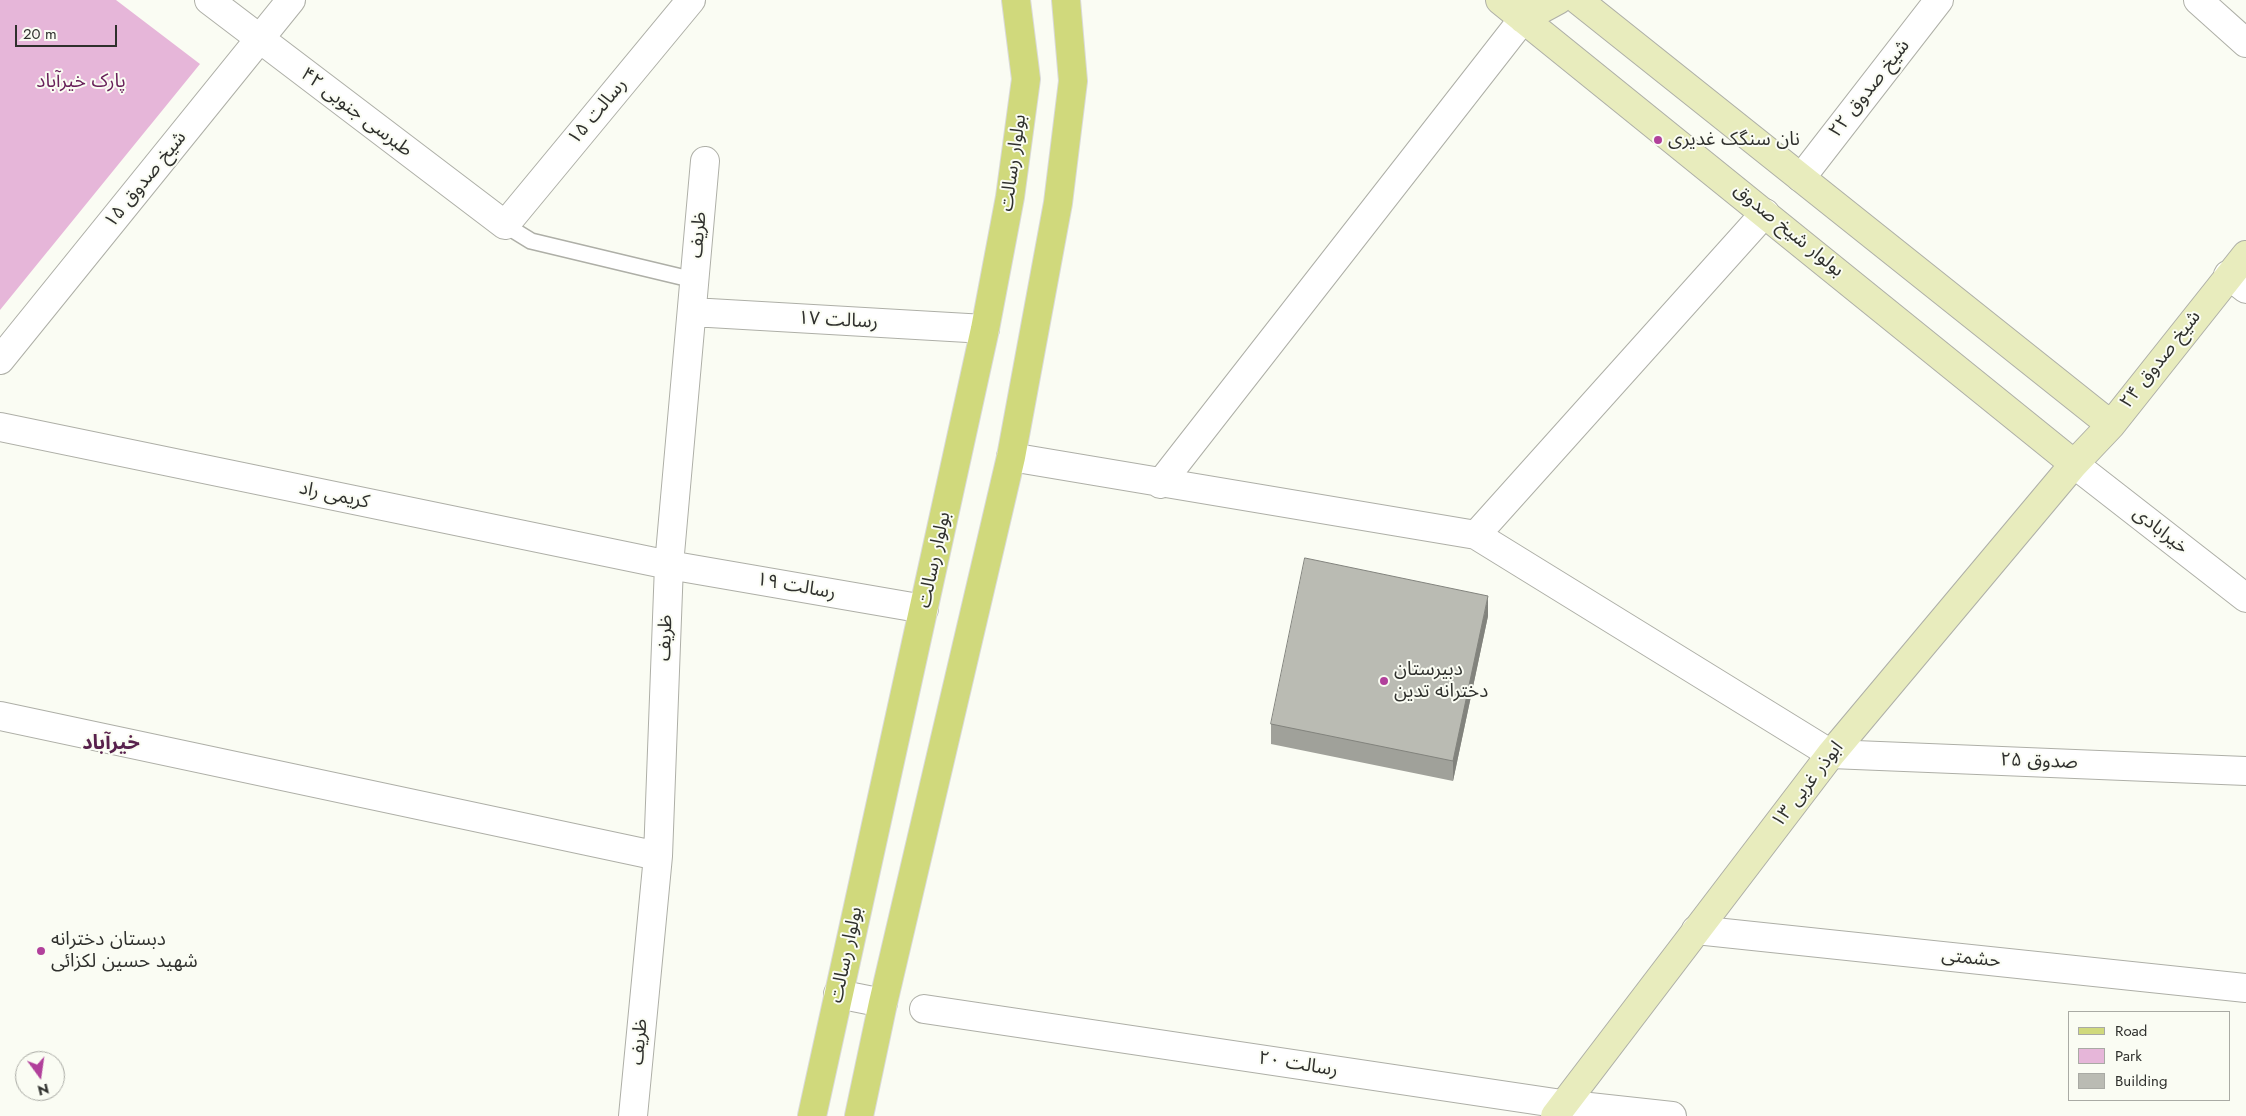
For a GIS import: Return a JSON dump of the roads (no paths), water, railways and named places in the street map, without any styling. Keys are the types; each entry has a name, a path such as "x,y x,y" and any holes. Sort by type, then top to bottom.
{"main road":[{"name":"بولوار رسالت","path":"812,1116 985,329 1010,197 1026,79 1016,0"},
{"path":"859,1116 883,1002 1011,457 1058,203 1073,81 1066,0"}],"street":[{"name":"طبرسی جنوبی ۴۲","path":"209,0 505,224"},
{"name":"شیخ صدوق ۱۵","path":"0,360 291,0"},
{"name":"رسالت ۱۵","path":"505,224 691,0"},
{"name":"بولوار شیخ صدوق","path":"1500,0 1523,9 1765,213 2074,464"},
{"path":"1160,484 1523,9 1558,0"},
{"path":"1578,0 2111,425"},
{"name":"شیخ صدوق ۲۲","path":"1800,178 1939,0"},
{"path":"2198,0 2246,43"},
{"name":"ظریف","path":"633,1116 658,856 669,565 705,161"},
{"path":"1476,536 1765,213"},
{"name":"شیخ صدوق ۲۴","path":"2074,464 2111,425 2240,273"},
{"name":"رسالت ۱۷","path":"692,312 985,329"},
{"name":"کریمی راد","path":"0,427 669,565"},
{"path":"1011,457 1160,484 1476,536 1831,754"},
{"name":"خیرابادی","path":"2074,464 2246,598"},
{"name":"ابوذر غربی ۱۳","path":"1559,1110 1831,754 2074,464"},
{"name":"رسالت ۱۹","path":"669,565 924,609"},
{"path":"0,716 658,856"},
{"name":"صدوق ۲۵","path":"1831,754 2246,771"},
{"name":"حشمتی","path":"1696,930 2246,988"},
{"path":"838,994 883,1002"},
{"name":"رسالت ۲۰","path":"924,1008 1559,1110 1672,1116"}],"lane":[{"path":"505,224 531,241 694,280"}],"place":[{"name":"نان سنگک غدیری","path":"1658,140"},
{"name":"دبیرستان دخترانه تدین","path":"1384,681"},
{"name":"دبستان دخترانه شهید حسین لکزائی","path":"41,951"}],"district":[{"name":"خیرآباد","path":"111,744"}],"park label":[{"name":"پارک خیرآباد","path":"81,82"}]}
